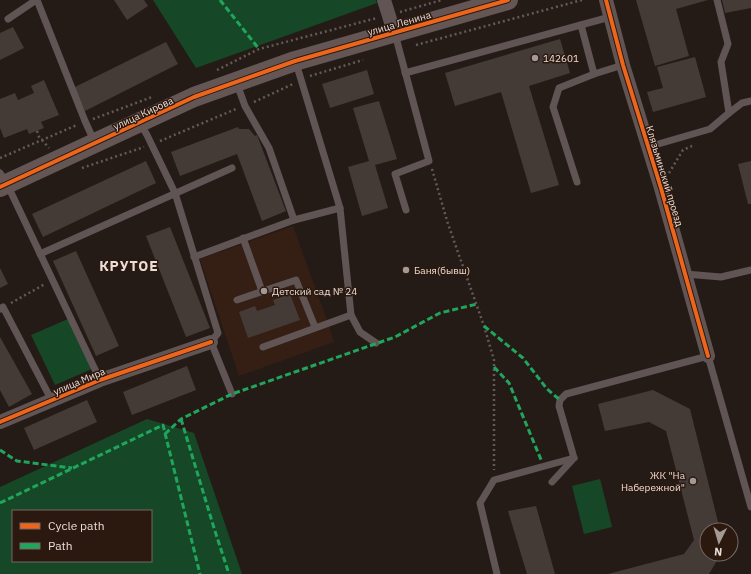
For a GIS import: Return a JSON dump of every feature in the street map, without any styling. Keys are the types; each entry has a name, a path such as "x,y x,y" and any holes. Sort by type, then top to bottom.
{"street":[{"path":"384,0 397,41"},
{"name":"улица Ленина","path":"295,61 397,41 508,0"},
{"name":"Клязьминский проезд","path":"606,0 623,65 661,188 708,356"},
{"name":"улица Кирова","path":"2,181 95,143 194,97 295,61"},
{"name":"улица Мира","path":"0,422 100,380 211,342"}],"lane":[{"path":"8,19 37,0 85,122 95,143"},
{"path":"717,0 728,44 721,62 729,113"},
{"path":"405,73 610,18"},
{"path":"582,25 594,74"},
{"path":"397,41 429,161 395,174 406,210"},
{"path":"295,61 340,208 351,315 360,332 376,343"},
{"path":"577,182 553,107 559,88 594,74 623,65"},
{"path":"236,82 244,106 268,148 294,220"},
{"path":"648,147 710,129 742,103 751,101"},
{"path":"140,123 175,193 218,333 211,342 232,394"},
{"path":"40,254 232,168"},
{"path":"2,181 53,280 100,380"},
{"path":"194,258 243,238 294,220 340,208"},
{"path":"243,238 262,291"},
{"path":"685,274 721,277 751,270"},
{"path":"237,300 296,280 315,327"},
{"path":"1,308 52,401"},
{"path":"264,347 351,315"},
{"path":"574,458 560,406 560,400 566,394 708,356"},
{"name":"Клязьминский проезд","path":"708,356 751,506"},
{"path":"497,574 480,503 494,480 574,458"},
{"path":"552,482 574,458"}],"path":[{"path":"397,41 582,0"},
{"path":"81,169 151,145 313,75 363,60"},
{"path":"37,131 40,140"},
{"path":"661,188 683,150 697,143"},
{"path":"429,161 448,224 482,318 494,360 494,480"},
{"path":"1,308 53,280"}],"shaded area":[{"name":"Детский сад № 24","path":"293,226 334,342 239,376 200,259"}],"green space":[{"path":"153,0 376,0 377,3 196,68"},
{"path":"68,319 92,369 55,385 31,335"},
{"path":"147,419 194,433 242,574 0,574 0,487"},
{"path":"600,479 612,527 584,534 572,486"}],"building":[{"path":"114,0 144,0 148,6 127,20"},
{"path":"636,0 708,0 676,9 689,56 655,66"},
{"path":"722,0 751,0 751,8 725,13"},
{"path":"13,27 24,48 0,60 0,33"},
{"path":"560,39 570,73 529,86 559,185 531,193 501,92 455,106 445,73"},
{"path":"166,42 178,64 85,111 73,88"},
{"path":"695,57 706,97 653,112 647,92 663,88 657,67"},
{"path":"367,70 374,94 330,108 322,84"},
{"path":"44,80 59,115 41,122 44,128 29,134 27,129 4,138 0,128 0,99 15,93 18,100 34,93 31,86"},
{"path":"379,101 397,159 375,165 388,208 362,216 348,167 369,161 353,108"},
{"path":"238,127 239,129 249,129 255,136 257,135 286,211 262,221 237,154 180,176 171,152"},
{"path":"146,161 156,183 43,237 32,214"},
{"path":"751,161 751,204 748,204 738,164"},
{"path":"170,227 210,328 186,337 146,236"},
{"path":"76,251 119,346 96,356 53,261"},
{"path":"0,268 8,284 0,288"},
{"path":"290,294 300,320 248,338 239,312 255,306 257,311 275,305 273,300"},
{"path":"0,337 32,394 9,407 0,390"},
{"path":"187,366 196,390 132,415 123,392"},
{"name":"ЖК \"На Набережной\"","path":"653,390 690,409 718,522 699,522 699,562 716,562 709,574 608,574 684,554 694,540 666,431 649,422 605,431 598,404"},
{"path":"87,400 97,422 34,450 24,428"},
{"path":"536,506 555,574 527,574 508,511"}],"marked path":[{"path":"220,0 259,49"},
{"path":"165,434 181,419 232,394 395,337 440,313 477,304"},
{"path":"484,326 523,358 547,389 560,400"},
{"path":"494,367 509,383 542,462"},
{"path":"181,419 229,574"},
{"path":"0,503 163,425 200,574"},
{"path":"0,450 17,461 72,468"}],"cycle path":[{"path":"0,187 194,97 295,61 508,0"},
{"path":"606,0 623,65 661,188 708,356"},
{"path":"0,422 100,380 211,342"}],"place":[{"name":"142601","path":"535,58"},
{"name":"Баня(бывш)","path":"406,270"},
{"name":"Детский сад № 24","path":"264,291"},
{"name":"ЖК \"На Набережной\"","path":"693,481"}],"district":[{"name":"КРУТОЕ","path":"129,266"}]}
